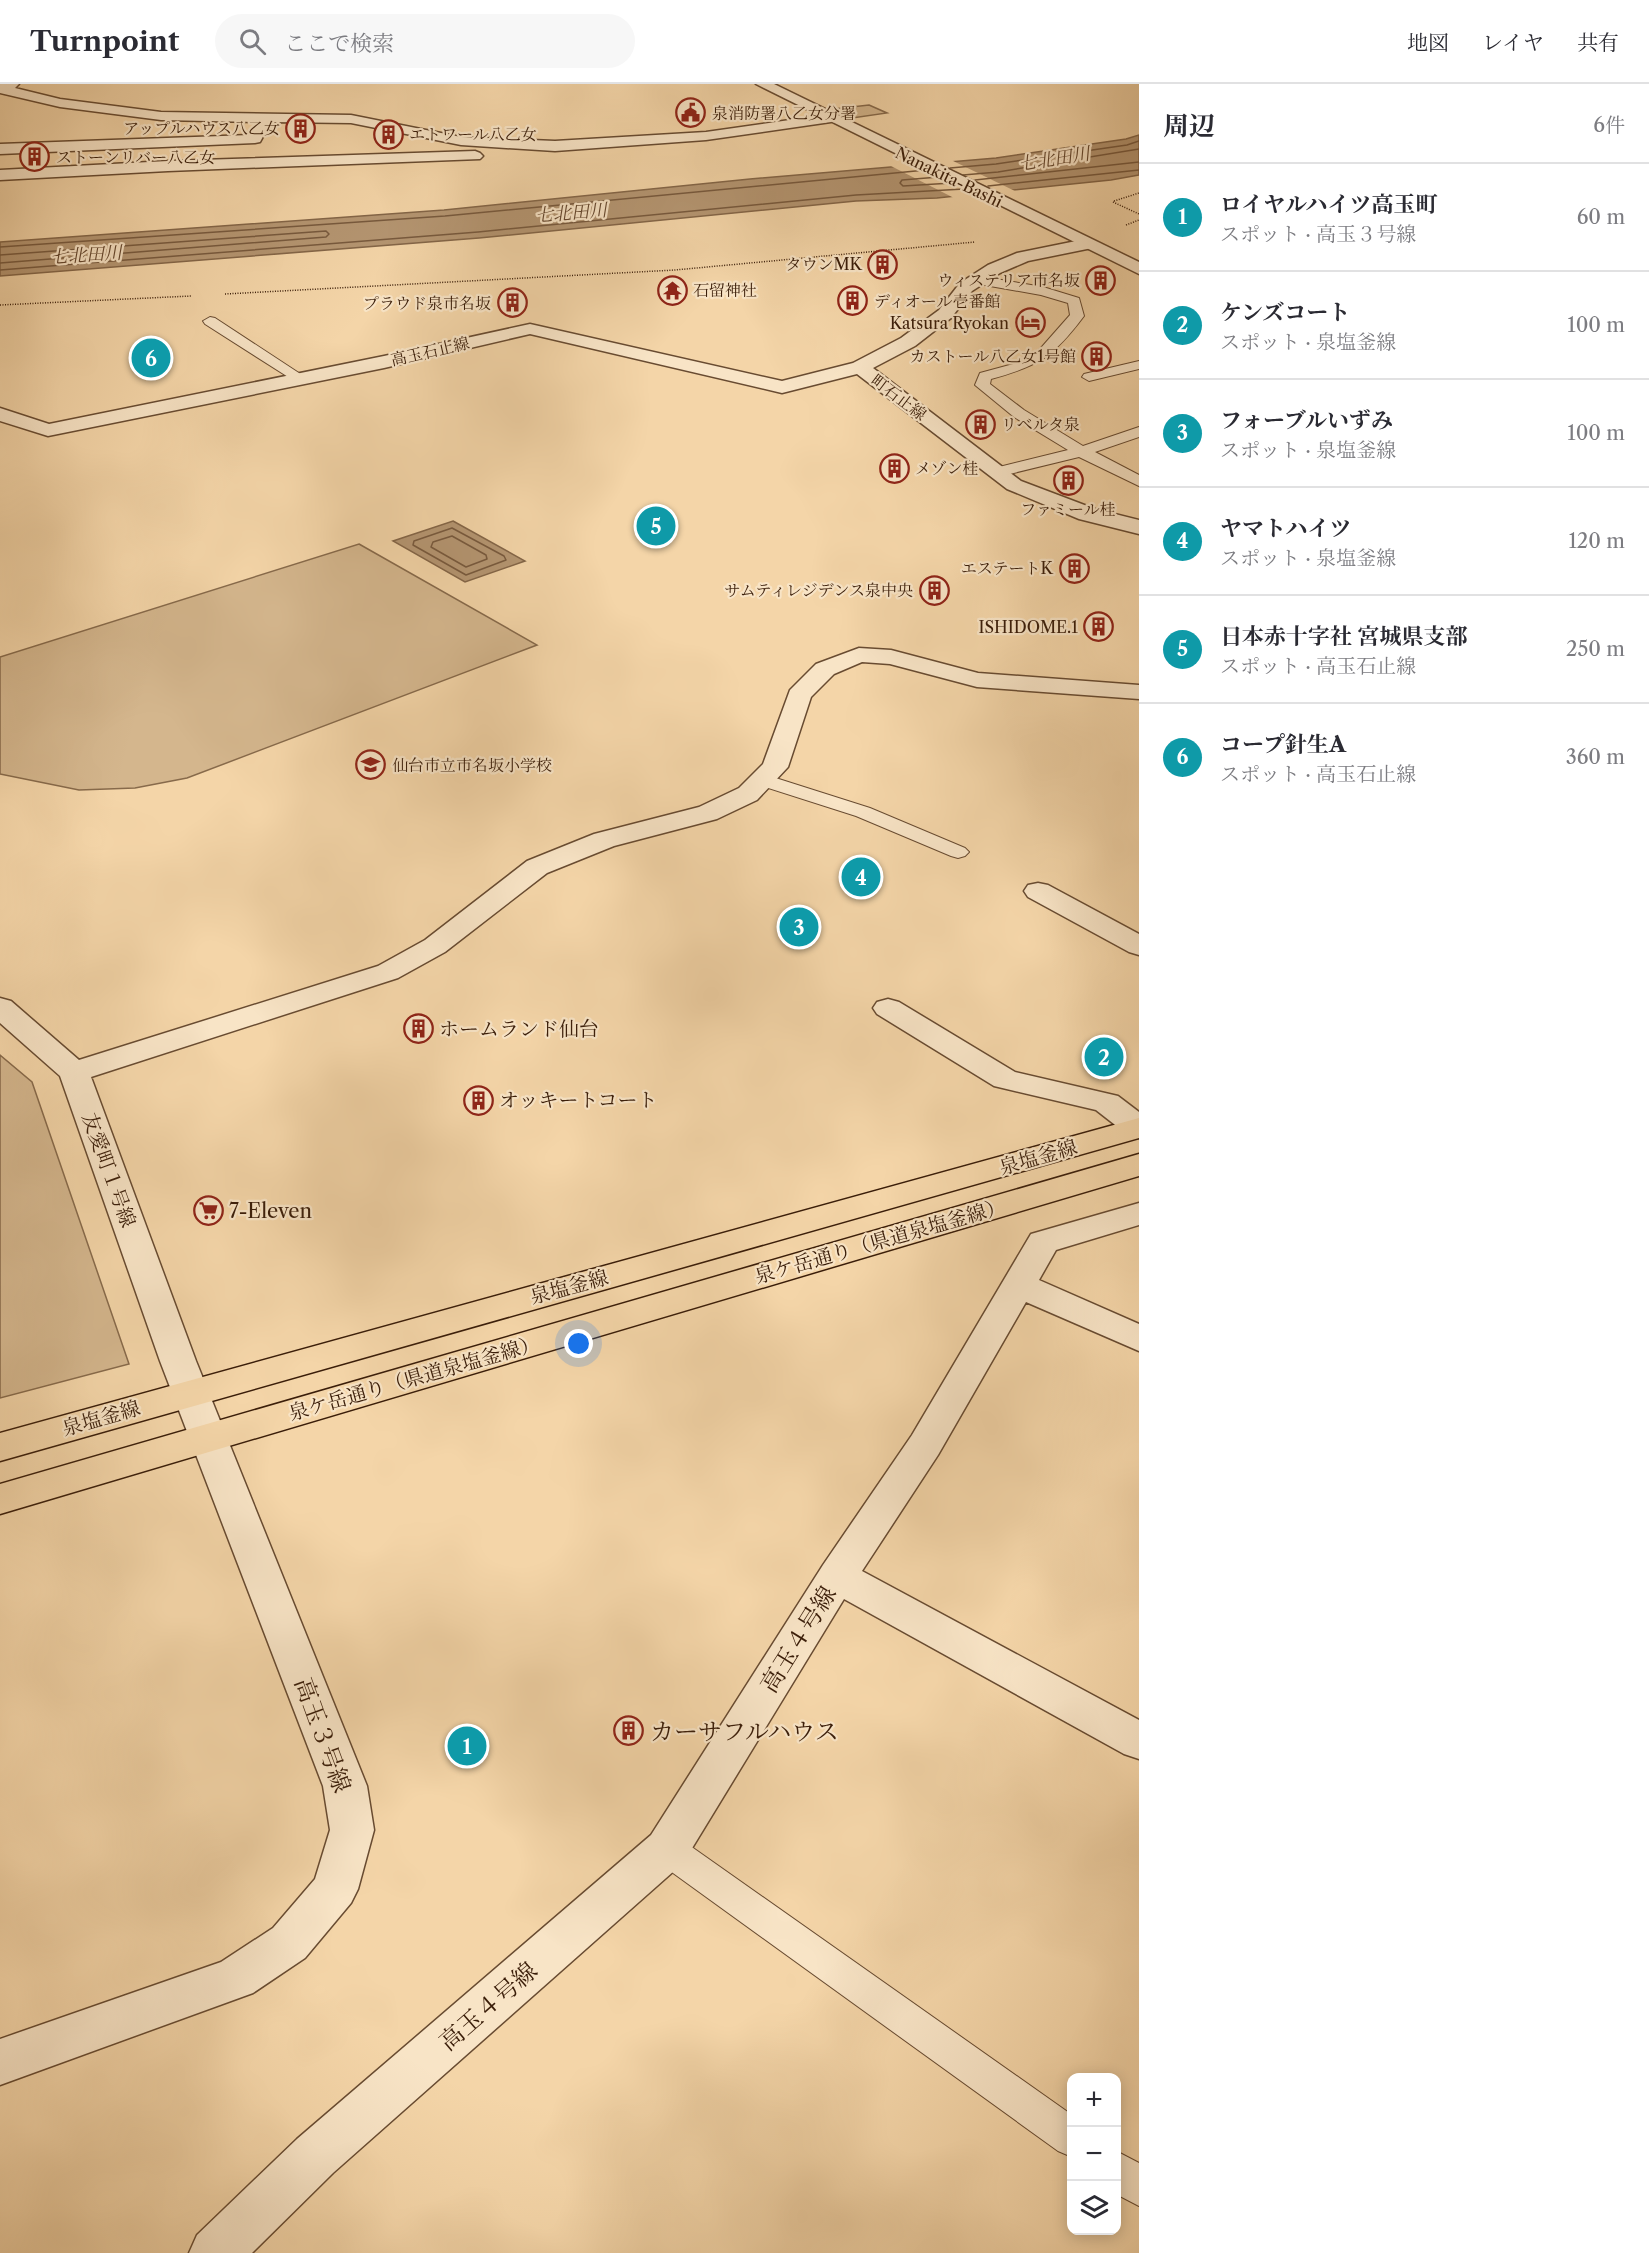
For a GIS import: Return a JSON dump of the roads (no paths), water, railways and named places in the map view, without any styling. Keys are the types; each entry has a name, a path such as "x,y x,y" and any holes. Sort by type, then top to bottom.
{"main road":[{"name":"泉塩釜線","path":"0,1447 184,1377 1139,1128"},
{"name":"泉ケ岳通り（県道泉塩釜線）","path":"0,1499 1139,1165"}],"street":[{"path":"12,84 1,89 60,104 160,116 351,119 460,141 555,146 706,136 831,118"},
{"name":"Nanakita-Bashi","path":"763,84 1139,269"},
{"path":"11,106 33,97"},
{"path":"0,148 255,139 266,117"},
{"path":"0,175 530,154 541,153 555,146"},
{"name":"町石止線","path":"1086,244 1023,257 994,269 966,287 945,314 908,342 860,368 1014,485 1087,514 1139,527"},
{"name":"高玉石止線","path":"0,414 48,430 302,379 530,328 782,387 860,368"},
{"path":"74,1072 388,972 435,946 537,867 604,840 708,813 748,795 775,767 799,695 825,669 859,655 891,657 977,680 1139,692"},
{"path":"1038,891 1139,946"},
{"name":"友愛町１号線","path":"0,1007 74,1072 184,1377"},
{"path":"888,1008 1005,1079 1107,1103 1139,1128"},
{"name":"高玉４号線","path":"215,2253 315,2156 667,1849 837,1576 925,1445 1043,1242 1139,1214"},
{"path":"1019,1285 1139,1338"},
{"name":"高玉３号線","path":"0,2062 236,1978 289,1943 335,1889 352,1830 345,1786 184,1377"},
{"path":"837,1576 1139,1741"}],"lane":[{"path":"978,280 1043,291 1074,300 1077,316 1044,352 1022,366 985,376 982,386 1011,411 1079,452 1139,481"},
{"path":"210,321 302,379"},
{"path":"1089,377 1139,365"},
{"path":"997,472 1079,452 1139,432"},
{"path":"763,780 863,812 958,852"},
{"path":"667,1849 1067,2135"},
{"path":"1121,2174 1139,2187"}],"water":[{"name":"七北田川","path":"1139,135 1139,175 1111,180 937,198 856,201 479,238 0,276 0,242 444,210 750,179 996,158 1126,139"},
{"path":"453,521 525,561 465,582 393,541"}],"place":[{"name":"泉消防署八乙女分署","path":"691,113"},
{"name":"アップルハウス八乙女","path":"301,128"},
{"name":"エトワール八乙女","path":"388,134"},
{"name":"ストーンリバー八乙女","path":"35,157"},
{"name":"タウンMK","path":"883,264"},
{"name":"ウィステリア市名坂","path":"1101,280"},
{"name":"石留神社","path":"672,290"},
{"name":"ディオール壱番館","path":"853,301"},
{"name":"プラウド泉市名坂","path":"512,303"},
{"name":"Katsura Ryokan","path":"1030,323"},
{"name":"カストール八乙女1号館","path":"1097,356"},
{"name":"コープ針生A","path":"151,358"},
{"name":"リベルタ泉","path":"980,424"},
{"name":"メゾン桂","path":"894,468"},
{"name":"ファミール桂","path":"1068,481"},
{"name":"日本赤十字社 宮城県支部","path":"656,526"},
{"name":"エステートK","path":"1074,568"},
{"name":"サムティレジデンス泉中央","path":"934,590"},
{"name":"ISHIDOME.1","path":"1099,627"},
{"name":"仙台市立市名坂小学校","path":"371,765"},
{"name":"ヤマトハイツ","path":"861,877"},
{"name":"フォーブルいずみ","path":"799,927"},
{"name":"ホームランド仙台","path":"418,1029"},
{"name":"ケンズコート","path":"1104,1057"},
{"name":"オッキートコート","path":"478,1100"},
{"name":"7-Eleven","path":"208,1211"},
{"name":"カーサフルハウス","path":"629,1731"},
{"name":"ロイヤルハイツ高玉町","path":"467,1746"}]}
